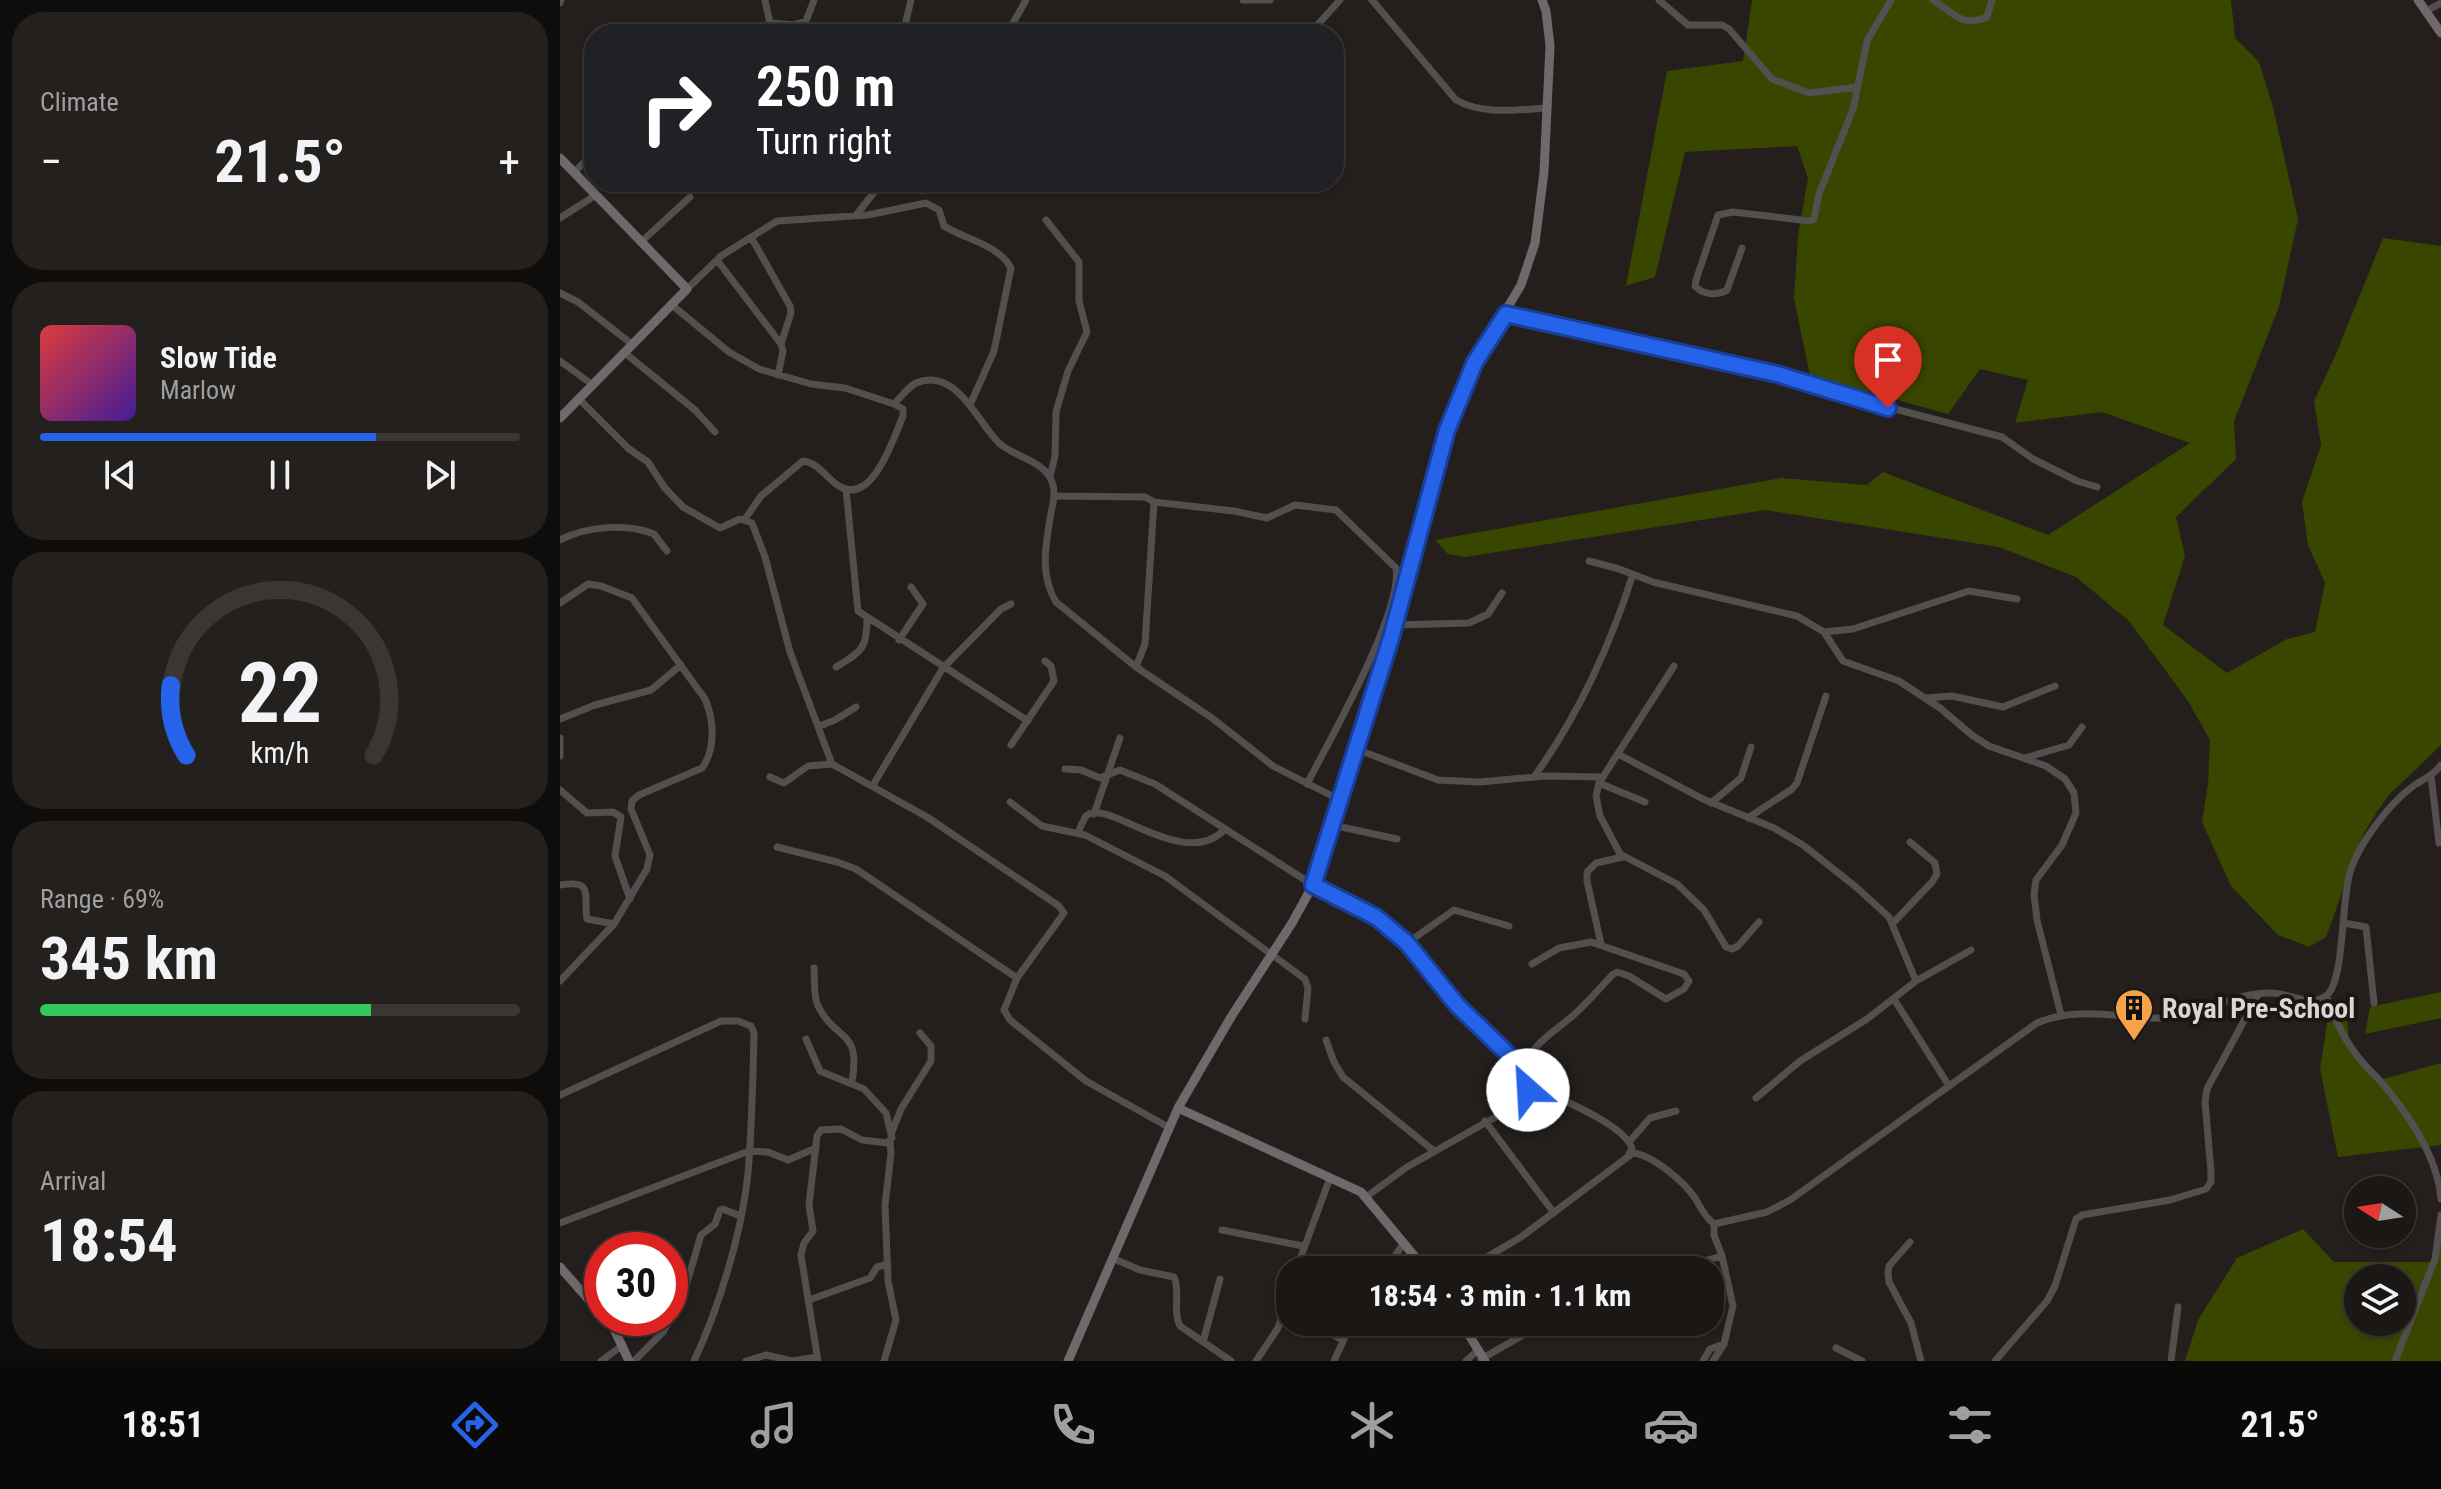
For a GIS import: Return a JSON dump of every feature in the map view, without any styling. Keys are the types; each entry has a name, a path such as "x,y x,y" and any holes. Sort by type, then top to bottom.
{"main road":[{"path":"1068,1361 1178,1108 1223,1029 1313,885 1395,625 1451,418 1475,362 1506,314 1526,275 1539,230 1547,108 1550,32 1542,0"},
{"path":"2418,0 2441,33"},
{"path":"560,158 584,183"},
{"path":"560,418 687,289 593,192"},
{"path":"1178,1108 1366,1197 1415,1256"},
{"path":"560,1267 584,1294"},
{"path":"617,1336 631,1361"},
{"path":"1469,1336 1482,1357"}],"street":[{"path":"765,0 770,23 782,24"},
{"path":"796,24 809,18 814,0"},
{"path":"905,24 911,0"},
{"path":"1013,24 1026,0"},
{"path":"1243,0 1270,0"},
{"path":"1318,24 1340,0"},
{"path":"1372,0 1456,100 1496,111 1547,108"},
{"path":"1659,0 1688,25 1722,25 1729,29 1772,79 1809,93 1857,87"},
{"path":"1742,248 1727,290 1715,294 1700,291 1695,286 1718,215 1733,212 1809,221 1814,219 1819,194 1853,109 1867,41 1891,0"},
{"path":"1933,0 1957,18 1970,22 1987,17 1992,0"},
{"path":"2426,11 2441,3"},
{"path":"574,173 584,162"},
{"path":"857,214 874,192"},
{"path":"560,218 596,195"},
{"path":"641,242 690,197"},
{"path":"687,289 717,260 777,221 868,215 926,203 939,210 944,226 986,245 1009,263 1010,272 994,351 970,405"},
{"path":"1046,220 1079,262 1079,301 1087,332 1068,371 1056,412 1055,456 1050,477 1054,496 1045,559 1051,594 1056,602 1136,667 1212,718 1273,766 1340,800"},
{"path":"751,237 790,306 791,313 781,344"},
{"path":"717,260 781,344 783,351 778,375"},
{"path":"560,293 578,302 633,345"},
{"path":"579,399 629,449 648,462 664,487 683,507 720,528 745,519 761,496 803,461 816,465 846,489 864,487 886,456 903,409 841,386 816,385 759,369 729,352 672,305"},
{"path":"1506,314 1777,374 2002,437 2033,459 2077,481 2097,487"},
{"path":"625,353 695,410 715,432"},
{"path":"560,361 593,385"},
{"path":"894,404 915,384 923,381 947,384 970,405 999,443 1044,470 1050,477"},
{"path":"846,489 857,608 899,640 1028,721"},
{"path":"1054,496 1145,497 1154,502 1267,518 1295,505 1336,510 1396,568 1383,628 1354,694 1307,784"},
{"path":"1136,667 1145,644 1154,502"},
{"path":"745,519 752,523 764,552 786,638 832,764"},
{"path":"560,540 622,527 654,534 667,551"},
{"path":"1589,561 1653,582 1797,616 1818,626 1843,661 1899,681 1989,746 2046,766 2065,779 2071,785 2077,802 2074,823 2036,880 2034,894 2037,920 2061,1015"},
{"path":"1534,777 1560,740 1614,632 1633,574"},
{"path":"560,603 588,584 625,594 638,603 709,709 713,740 702,768 639,795 632,801 631,809 650,855 647,869 614,924 560,981"},
{"path":"899,640 923,604 911,587"},
{"path":"1824,632 1853,629 1969,591 2017,599"},
{"path":"1395,625 1469,623 1488,614 1502,593"},
{"path":"873,785 943,668 1001,609 1011,604"},
{"path":"836,667 857,654 866,642 867,618"},
{"path":"1011,745 1054,681 1051,666 1045,661"},
{"path":"560,719 595,705 651,690 681,665"},
{"path":"1674,666 1600,780 1596,796 1600,816 1623,857 1677,884 1704,910 1726,947 1732,949 1738,946 1759,922"},
{"path":"1926,698 1952,696 2003,707 2055,686"},
{"path":"1748,818 1797,783 1826,696"},
{"path":"820,726 856,707"},
{"path":"2023,758 2069,745 2082,727"},
{"path":"560,738 560,756"},
{"path":"1094,814 1120,738"},
{"path":"1711,803 1741,778 1751,747"},
{"path":"1356,749 1438,780 1480,782 1534,777 1600,780 1645,802"},
{"path":"1618,754 1711,803 1783,832 1803,845 1856,887 1895,928 1916,981"},
{"path":"770,777 784,783 808,766 832,764 927,817 1063,909 1062,919 1017,978 1004,1010 1010,1020 1086,1081 1170,1128"},
{"path":"1714,1224 1767,1212 1790,1200 2037,1023 2061,1015 2160,1019 2195,1015 2230,1001 2258,995 2278,993 2310,1001 2326,996 2331,989 2344,923 2347,881 2361,848 2386,811 2441,765"},
{"path":"1065,769 1081,770 1100,778 1120,770 1155,784 1313,885 1364,909 1407,943 1457,1005 1526,1068"},
{"path":"2431,776 2439,843"},
{"path":"560,790 587,813 613,812 621,817 615,856 630,899"},
{"path":"1010,802 1036,823 1078,833 1111,846 1165,876 1308,984 1305,1019"},
{"path":"1078,833 1086,817 1094,814 1111,815 1146,832 1192,843 1210,841 1225,829"},
{"path":"1332,825 1397,839"},
{"path":"1895,928 1937,874 1935,863 1910,842"},
{"path":"777,847 856,869 1017,978"},
{"path":"1601,944 1587,872 1596,863 1623,857"},
{"path":"560,885 582,885 586,890 587,919 614,924"},
{"path":"1407,943 1454,910 1509,926"},
{"path":"2344,923 2366,927 2374,1003"},
{"path":"1366,1197 1407,1167 1515,1106 1528,1090 1526,1068 1532,1052 1617,972 1666,999 1687,985 1688,977 1601,944 1585,942 1559,948 1532,964"},
{"path":"1756,1098 1800,1061 1916,981 1971,950"},
{"path":"814,968 817,1003 853,1046 855,1065 852,1082"},
{"path":"1995,1361 2047,1301 2055,1286 2076,1219 2082,1215 2170,1200 2206,1189 2211,1182 2205,1101 2207,1089 2258,995"},
{"path":"2326,996 2336,1022 2357,1055 2391,1094 2415,1130 2429,1155 2441,1199"},
{"path":"1894,999 1949,1086"},
{"path":"560,1095 721,1021 745,1022 751,1026 754,1033 748,1172 740,1216 697,1360"},
{"path":"891,1138 901,1109 931,1061 931,1046 920,1033"},
{"path":"806,1039 820,1071 864,1089 884,1110 891,1138 885,1205 889,1286 896,1320 884,1361"},
{"path":"1326,1040 1343,1077 1434,1151"},
{"path":"1489,1256 1554,1213 1628,1156 1632,1149 1630,1141 1570,1102 1529,1084"},
{"path":"1630,1141 1650,1118 1676,1111"},
{"path":"1485,1121 1554,1213"},
{"path":"746,1361 766,1355 792,1361 818,1359 801,1255 804,1243 813,1231 809,1205 819,1132 825,1128 841,1129 862,1140 891,1138"},
{"path":"560,1223 749,1151 768,1152 794,1160 816,1148"},
{"path":"1628,1156 1640,1154 1678,1179 1714,1224 1714,1235 1722,1256"},
{"path":"1300,1256 1330,1178"},
{"path":"631,1361 663,1332 683,1296 704,1232 715,1224 720,1210 740,1216"},
{"path":"2395,1361 2435,1259 2441,1215"},
{"path":"1222,1230 1303,1246"},
{"path":"1910,1242 1889,1266 1888,1273 1889,1282 1911,1323 1921,1361"},
{"path":"1395,1256 1404,1243"},
{"path":"1112,1258 1140,1270 1174,1277 1180,1326 1231,1361"},
{"path":"809,1300 870,1278 877,1267 888,1264"},
{"path":"1713,1361 1724,1344 1733,1315 1724,1265"},
{"path":"1203,1342 1220,1279"},
{"path":"2171,1361 2178,1307"},
{"path":"1244,1361 1257,1360 1276,1331"},
{"path":"1336,1336 1342,1340"},
{"path":"1334,1361 1344,1336"},
{"path":"1466,1361 1482,1357 1520,1336"},
{"path":"1703,1361 1710,1349 1724,1344"},
{"path":"601,1361 623,1345"},
{"path":"1836,1348 1862,1361"}],"green space":[{"path":"1752,0 2231,0 2235,38 2259,62 2273,107 2298,219 2279,307 2234,421 2236,459 2176,517 2185,556 2163,625 2227,673 2287,639 2315,632 2325,583 2308,545 2302,502 2321,445 2314,401 2383,238 2441,246 2441,745 2389,795 2363,835 2326,937 2309,947 2278,935 2231,886 2202,822 2210,740 2188,701 2129,621 2076,577 1999,547 1765,510 1465,557 1448,554 1435,540 1782,478 1867,485 1883,472 2048,535 2190,443 2102,412 2015,423 2028,380 1980,369 1948,414 1810,376 1794,298 1798,236 1808,178 1797,146 1685,152 1655,277 1626,286 1667,71 1743,61"},
{"path":"2441,992 2441,1018 2365,1034 2370,1007"},
{"path":"2346,1003 2349,1043 2376,1081 2441,1063 2441,1145 2338,1157 2320,1069 2328,1017"},
{"path":"2303,1229 2334,1262 2433,1262 2441,1237 2441,1361 2185,1361 2198,1320 2237,1258"}],"place":[{"name":"Royal Pre-School","path":"2134,1042"}],"route":[{"path":"1528,1090 1526,1068 1457,1005 1407,943 1364,909 1313,885 1391,638 1447,430 1475,362 1506,314 1777,374 1888,408"}]}
